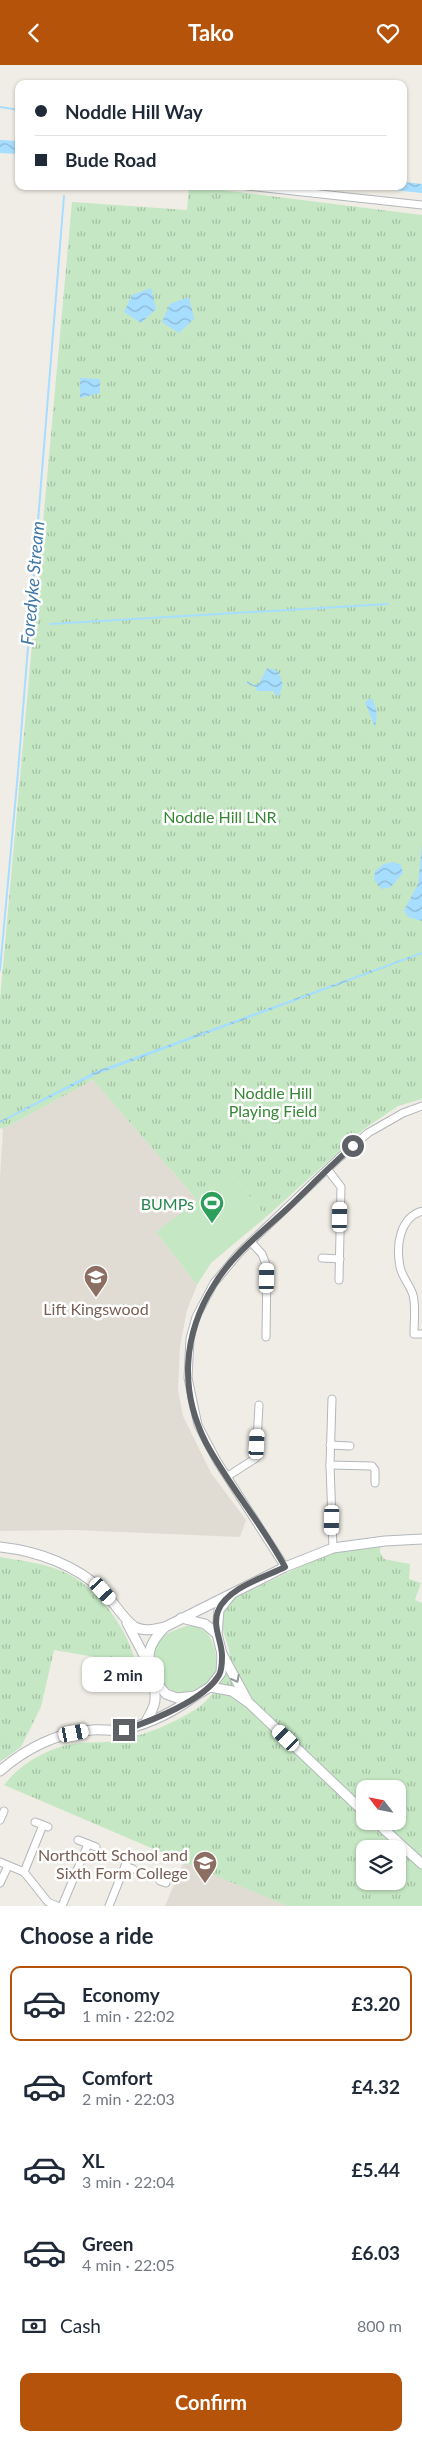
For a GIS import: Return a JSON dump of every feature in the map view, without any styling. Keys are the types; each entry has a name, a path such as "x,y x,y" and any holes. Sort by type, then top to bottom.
{"street":[{"path":"284,190 422,205"},
{"path":"285,1567 206,1443 198,1425 191,1401 188,1360 196,1317 214,1283 239,1253 368,1133 403,1113 422,1106"},
{"path":"328,1170 341,1187 339,1279"},
{"path":"422,1211 416,1213 405,1222 400,1233 400,1267 414,1297 414,1334 422,1334"},
{"path":"251,1242 262,1254 268,1267 266,1337"},
{"path":"322,1258 340,1259"},
{"path":"332,1399 330,1465 333,1548"},
{"path":"228,1476 256,1458 259,1405"},
{"path":"330,1445 350,1446"},
{"path":"330,1465 372,1466 375,1470 375,1483"},
{"path":"0,1547 33,1553 70,1567 103,1591 136,1627 150,1631 165,1627 285,1567 333,1548 422,1539"},
{"path":"232,1593 219,1610 217,1634 222,1654 249,1703"},
{"path":"122,1612 149,1665"},
{"path":"181,1618 205,1624 217,1634"},
{"path":"146,1722 155,1701 149,1665 150,1650 155,1638 165,1627"},
{"path":"0,1771 18,1756 38,1745 60,1737 92,1730 124,1730 181,1707 210,1687 221,1673 222,1654"},
{"path":"151,1676 166,1694 177,1698 195,1696"},
{"path":"210,1687 232,1691 249,1703 356,1804"},
{"path":"0,1820 4,1811"},
{"path":"24,1873 46,1826 35,1822"},
{"path":"384,1830 422,1864"},
{"path":"78,1840 96,1847"},
{"path":"62,1906 88,1844"},
{"path":"0,1862 24,1873 46,1904 57,1906"},
{"path":"109,1906 126,1863 133,1869"},
{"path":"0,1883 8,1866"}],"shaded area":[{"name":"Lift Kingswood","path":"93,1080 198,1201 156,1232 197,1285 187,1310 180,1346 178,1390 183,1416 211,1473 246,1520 240,1537 74,1530 0,1531 0,1177 3,1129"},
{"name":"Northcott School and Sixth Form College","path":"184,1861 287,1906 165,1906"}],"green space":[{"name":"Noddle Hill LNR","path":"189,190 221,190 422,215 422,1099 398,1106 364,1129 266,1217 232,1174 198,1201 93,1080 3,1129 0,1128 0,999 72,202 187,210"},
{"name":"BUMPs","path":"232,1174 266,1217 211,1263 197,1285 156,1232"},
{"path":"380,1546 380,1552 384,1559 410,1564 409,1579 421,1583 415,1600 422,1603 422,1906 287,1906 4,1785 28,1762 58,1748 80,1743 114,1741 134,1737 169,1724 199,1707 212,1695 227,1671 230,1656 219,1619 228,1601 329,1553 346,1549"},
{"path":"0,1557 52,1567 80,1581 111,1612 126,1638 136,1664 54,1650 41,1707 21,1747 0,1762"},
{"path":"186,1626 202,1629 211,1638 218,1668 206,1683 196,1689 184,1692 173,1691 165,1685 155,1666 156,1646 161,1638 170,1632"}],"water":[{"path":"0,140 15,141 15,154 0,153"},
{"path":"407,182 422,184 422,193 395,190 407,190"},
{"path":"151,288 156,309 141,323 124,312 132,295"},
{"path":"189,297 194,319 179,333 162,322 170,304"},
{"path":"80,378 100,379 100,393 80,398"},
{"path":"267,668 278,671 283,685 278,697 273,691 257,691 256,687 247,684 247,681 253,685 259,684"},
{"path":"371,698 376,712 375,727 365,702"},
{"path":"422,845 422,921 408,917 404,910 418,884"},
{"path":"394,862 401,865 403,873 391,887 382,889 374,880 375,871 384,864"},
{"path":"422,952 422,954 95,1075 0,1123 0,1121 94,1072"}],"waterway":[{"name":"Foredyke Stream","path":"0,107 15,109"},
{"name":"Foredyke Stream","path":"0,970 18,772 64,196"},
{"path":"50,624 388,604"}],"place":[{"name":"BUMPs","path":"212,1224"},
{"name":"Lift Kingswood","path":"96,1298"},
{"name":"Northcott School and Sixth Form College","path":"205,1884"}],"route":[{"path":"124,1730 181,1707 210,1687 221,1673 222,1654 217,1634 219,1610 232,1593 285,1567 249,1508 217,1461 198,1425 191,1401 188,1377 190,1339 196,1317 214,1283 239,1253 353,1146"}],"park label":[{"name":"Noddle Hill Playing Field","path":"273,1101"}]}
